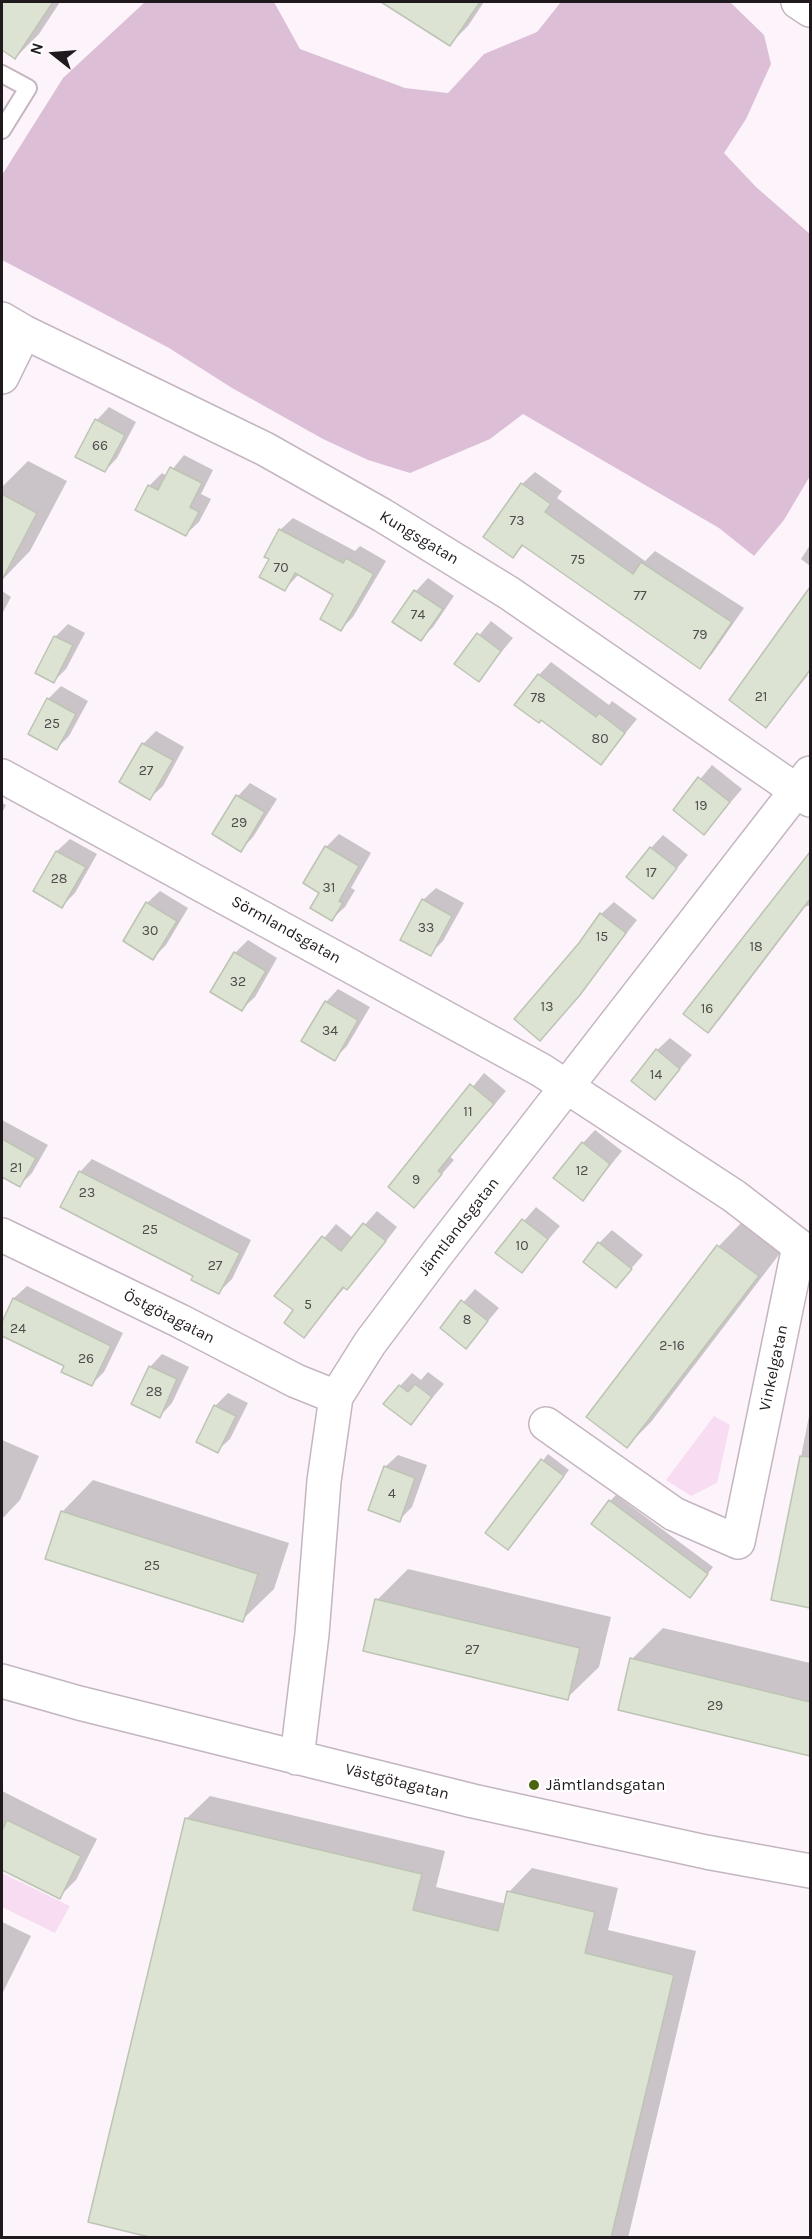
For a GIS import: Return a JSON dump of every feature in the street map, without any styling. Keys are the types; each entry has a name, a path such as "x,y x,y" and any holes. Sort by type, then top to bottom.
{"street":[{"path":"798,2 810,10"},
{"path":"2,377 13,326"},
{"name":"Kungsgatan","path":"13,326 265,449 382,515 509,593 806,788"},
{"name":"Sörmlandsgatan","path":"2,776 569,1087"},
{"name":"Jämtlandsgatan","path":"297,1758 312,1634 324,1481 336,1397 376,1334 806,788"},
{"name":"Vinkelgatan","path":"546,1424 674,1514 738,1542 799,1246 734,1196 569,1087"},
{"name":"Östgötagatan","path":"2,1235 296,1381 336,1397"},
{"name":"Västgötagatan","path":"2,1681 297,1758 706,1852 806,1868"}],"lane":[{"path":"2,74 28,88 2,130"}],"shaded area":[{"path":"145,2 274,2 300,49 405,88 448,93 484,54 537,32 561,2 730,2 764,35 771,64 746,119 724,153 756,187 810,234 810,476 784,520 754,556 719,528 523,414 490,439 410,473 368,460 323,439 232,388 169,348 2,260 2,175 63,78"},
{"path":"714,1416 730,1425 717,1483 691,1496 666,1480"},
{"path":"2,1873 70,1906 55,1933 2,1907"}],"building":[{"path":"2,2 53,2 15,59 2,50"},
{"path":"381,2 480,2 450,46"},
{"path":"95,419 125,435 105,472 75,457"},
{"path":"170,467 202,483 190,507 199,512 186,536 135,510 148,485 158,490"},
{"path":"521,483 551,504 545,512 633,574 641,562 732,622 700,669 522,545 513,558 483,537"},
{"path":"2,494 37,513 2,580"},
{"path":"279,529 343,563 346,558 374,574 341,631 320,619 333,595 295,573 285,591 259,577 269,559 264,557"},
{"path":"810,587 810,670 766,728 729,700"},
{"path":"414,590 443,609 421,641 392,622"},
{"path":"477,633 501,651 479,682 454,664"},
{"path":"54,636 73,645 54,683 35,673"},
{"path":"538,674 596,717 599,713 625,733 601,765 541,720 539,723 514,705"},
{"path":"47,698 76,714 57,750 28,734"},
{"path":"142,743 173,760 150,800 119,782"},
{"path":"698,777 730,802 704,835 673,810"},
{"path":"236,795 265,812 241,852 212,834"},
{"path":"325,846 359,866 339,901 343,903 332,921 310,908 319,893 303,883"},
{"path":"650,847 677,868 653,899 626,877"},
{"path":"56,851 86,867 62,908 33,891"},
{"path":"810,852 810,899 708,1033 683,1014"},
{"path":"422,899 452,916 431,956 400,940"},
{"path":"146,902 177,921 153,960 123,941"},
{"path":"600,913 626,933 580,995 540,1041 514,1019 579,943"},
{"path":"234,952 266,971 242,1011 210,992"},
{"path":"325,1001 358,1020 335,1061 301,1041"},
{"path":"656,1049 680,1069 655,1100 631,1081"},
{"path":"470,1084 494,1104 438,1171 442,1174 414,1208 388,1187"},
{"path":"2,1139 36,1158 20,1187 2,1177"},
{"path":"582,1142 610,1164 583,1201 553,1178"},
{"path":"79,1171 240,1253 219,1294 191,1280 193,1276 60,1207"},
{"path":"522,1219 548,1239 522,1273 495,1253"},
{"path":"363,1223 386,1241 347,1290 343,1287 304,1338 284,1323 293,1310 274,1296 322,1236 341,1251"},
{"path":"598,1242 632,1269 616,1288 583,1262"},
{"path":"717,1245 759,1276 627,1448 586,1417"},
{"path":"13,1298 111,1346 92,1386 61,1372 64,1366 2,1336 2,1322"},
{"path":"461,1300 488,1321 466,1349 440,1328"},
{"path":"149,1366 177,1379 160,1418 131,1404"},
{"path":"415,1384 432,1397 411,1425 383,1404 399,1385 408,1392"},
{"path":"214,1405 236,1416 218,1453 196,1442"},
{"path":"800,1456 810,1457 810,1608 771,1600"},
{"path":"541,1459 564,1476 508,1550 485,1533"},
{"path":"384,1466 415,1478 400,1522 368,1510"},
{"path":"609,1500 708,1574 690,1598 591,1524"},
{"path":"61,1511 258,1574 243,1622 45,1559"},
{"path":"375,1599 580,1648 568,1700 363,1651"},
{"path":"630,1658 810,1702 810,1756 618,1710"},
{"path":"185,1818 422,1874 413,1910 498,1931 507,1891 595,1912 585,1953 674,1975 611,2238 153,2238 88,2222"},
{"path":"7,1820 81,1856 60,1899 2,1870 2,1831"}],"place":[{"name":"Jämtlandsgatan","path":"534,1785"}]}
